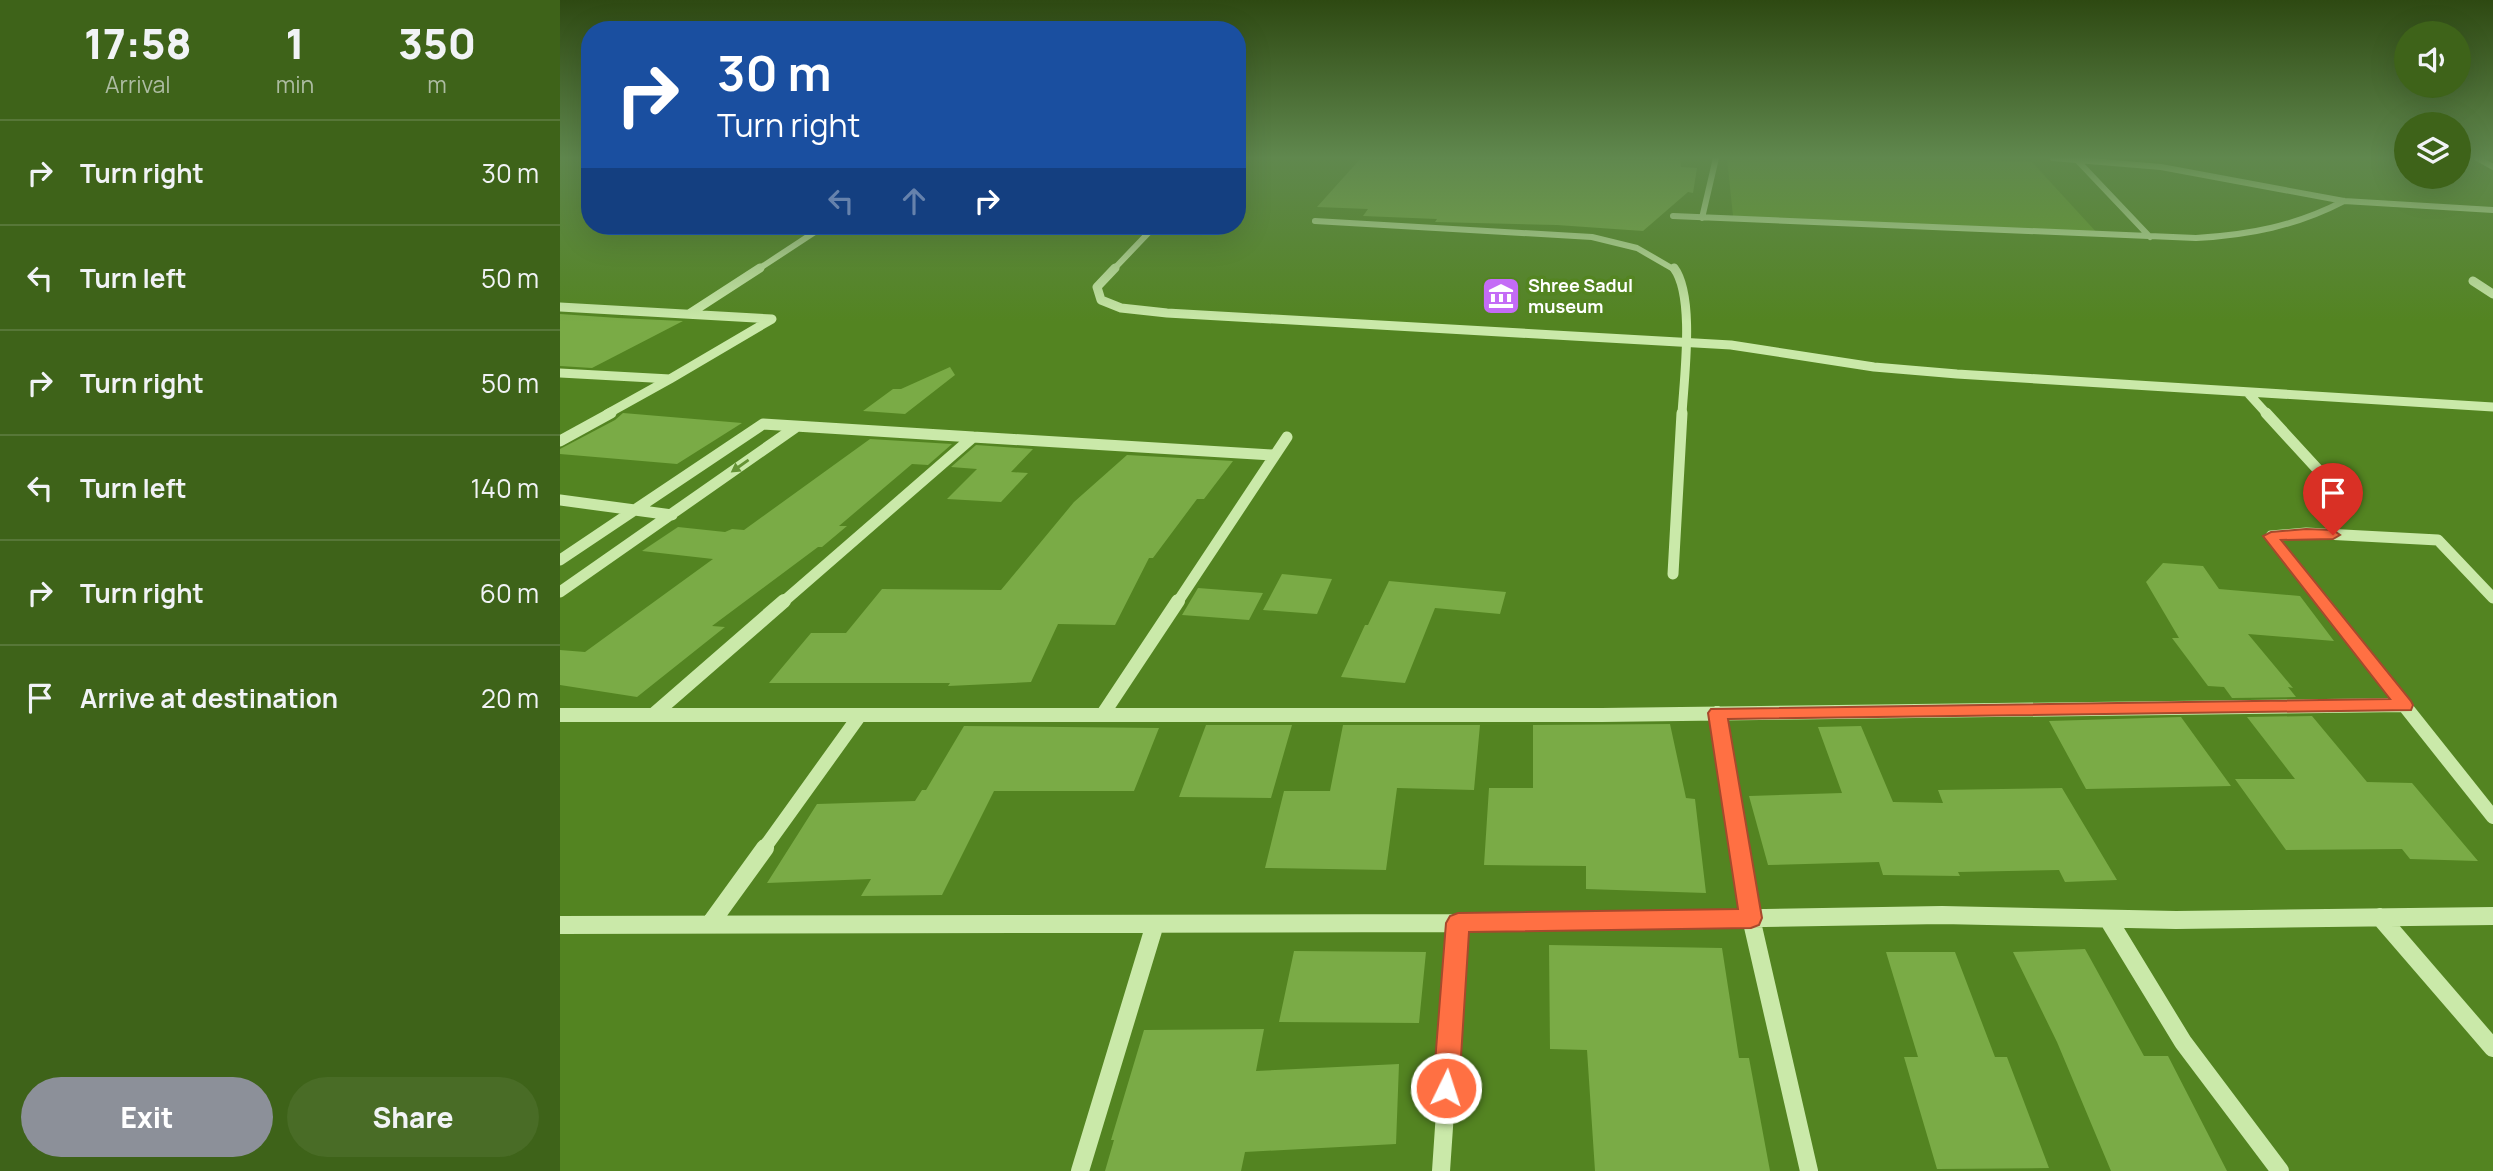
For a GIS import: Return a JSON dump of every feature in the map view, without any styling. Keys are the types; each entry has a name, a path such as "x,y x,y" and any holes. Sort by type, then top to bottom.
{"street":[{"path":"1702,218 1703,213"},
{"path":"2127,213 2150,237"},
{"path":"1673,216 2208,238 2265,232 2323,213"},
{"path":"1315,221 1566,234 1637,248 1673,267 1679,275 1684,291 1686,343 1673,574"},
{"path":"688,314 810,235"},
{"path":"1146,235 1097,287 1101,300 1121,308 1167,313 1686,343 1768,349 1874,367 2493,407"},
{"path":"2473,281 2493,293"},
{"path":"560,307 772,319 560,441"},
{"path":"560,373 670,379"},
{"path":"2247,391 2343,497"},
{"path":"560,560 763,424 1273,455"},
{"path":"560,592 796,426"},
{"path":"653,715 973,437"},
{"path":"1103,714 1287,437"},
{"path":"560,500 672,514"},
{"path":"2493,598 2438,540 2306,533 2271,536 2493,817"},
{"path":"560,715 1717,713 2404,705"},
{"path":"1717,713 1751,918 1809,1171"},
{"path":"710,924 860,715"},
{"path":"560,925 1458,923 1942,915 2108,919 2493,916"},
{"path":"2380,917 2493,1048"},
{"path":"2108,919 2183,1042 2280,1171"},
{"path":"1441,1171 1458,923"},
{"path":"1080,1171 1155,925"}],"green space":[{"path":"1733,213 2078,213 2099,235 1733,216"}],"building":[{"path":"1365,213 1664,213 1643,231 1557,225 1435,222 1437,219 1363,216"},
{"path":"560,314 683,321 592,368 560,366"},
{"path":"950,367 955,375 905,414 863,411 893,389 901,389"},
{"path":"623,413 742,423 677,464 560,454 560,449 615,420"},
{"path":"870,439 952,444 928,465 912,464 839,526 847,526 822,547 818,547 712,626 725,627 637,697 560,685 560,650 585,652 713,559 642,551 678,527 725,532 732,529 744,530"},
{"path":"976,445 1033,449 1011,472 1028,473 1001,502 947,499 977,469 951,467"},
{"path":"1127,455 1233,461 1204,499 1197,499 1153,558 1149,558 1115,625 1058,624 1031,682 948,686 950,683 769,683 811,633 846,633 882,589 1001,590 1074,502"},
{"path":"2163,563 2203,566 2219,589 2300,596 2334,641 2248,634 2293,688 2288,687 2296,697 2232,698 2224,687 2208,686 2172,638 2179,638 2146,582"},
{"path":"1282,574 1332,579 1317,614 1263,610"},
{"path":"1389,581 1506,592 1500,614 1435,608 1405,683 1341,677"},
{"path":"1198,588 1263,593 1249,620 1182,615"},
{"path":"2312,716 2367,782 2412,783 2478,861 2410,859 2402,849 2286,850 2235,779 2295,779 2247,717"},
{"path":"2181,717 2231,786 2086,789 2049,721"},
{"path":"1670,724 1686,798 1695,799 1706,893 1586,889 1586,866 1484,865 1489,788 1533,788 1533,725"},
{"path":"1206,725 1292,725 1271,798 1179,797"},
{"path":"1343,725 1480,725 1474,790 1397,788 1386,870 1265,868 1284,791 1330,791"},
{"path":"964,726 1159,728 1134,791 994,791 942,895 861,896 871,879 767,883 817,804 915,801 922,790 926,790"},
{"path":"1861,726 1893,802 1943,803 1938,790 2062,788 2117,880 2065,882 2059,870 1958,872 1960,876 1883,875 1879,862 1768,865 1749,796 1842,793 1818,727"},
{"path":"1549,945 1722,948 1739,1058 1749,1058 1770,1171 1595,1171 1587,1050 1550,1049"},
{"path":"2085,949 2144,1056 2168,1056 2227,1171 2111,1171 2057,1042 2013,952"},
{"path":"1294,951 1426,952 1419,1023 1279,1022"},
{"path":"1886,952 1955,952 1995,1057 2007,1057 2049,1168 1937,1169 1904,1057 1918,1057"},
{"path":"1264,1029 1256,1071 1399,1064 1396,1144 1245,1152 1241,1171 1105,1171 1114,1140 1111,1140 1144,1030"}],"place":[{"name":"Shree Sadul museum","path":"1501,296"}],"route":[{"path":"1446,1088 1458,923 1751,918 1717,713 2404,705 2271,536 2306,533 2333,535"}]}
